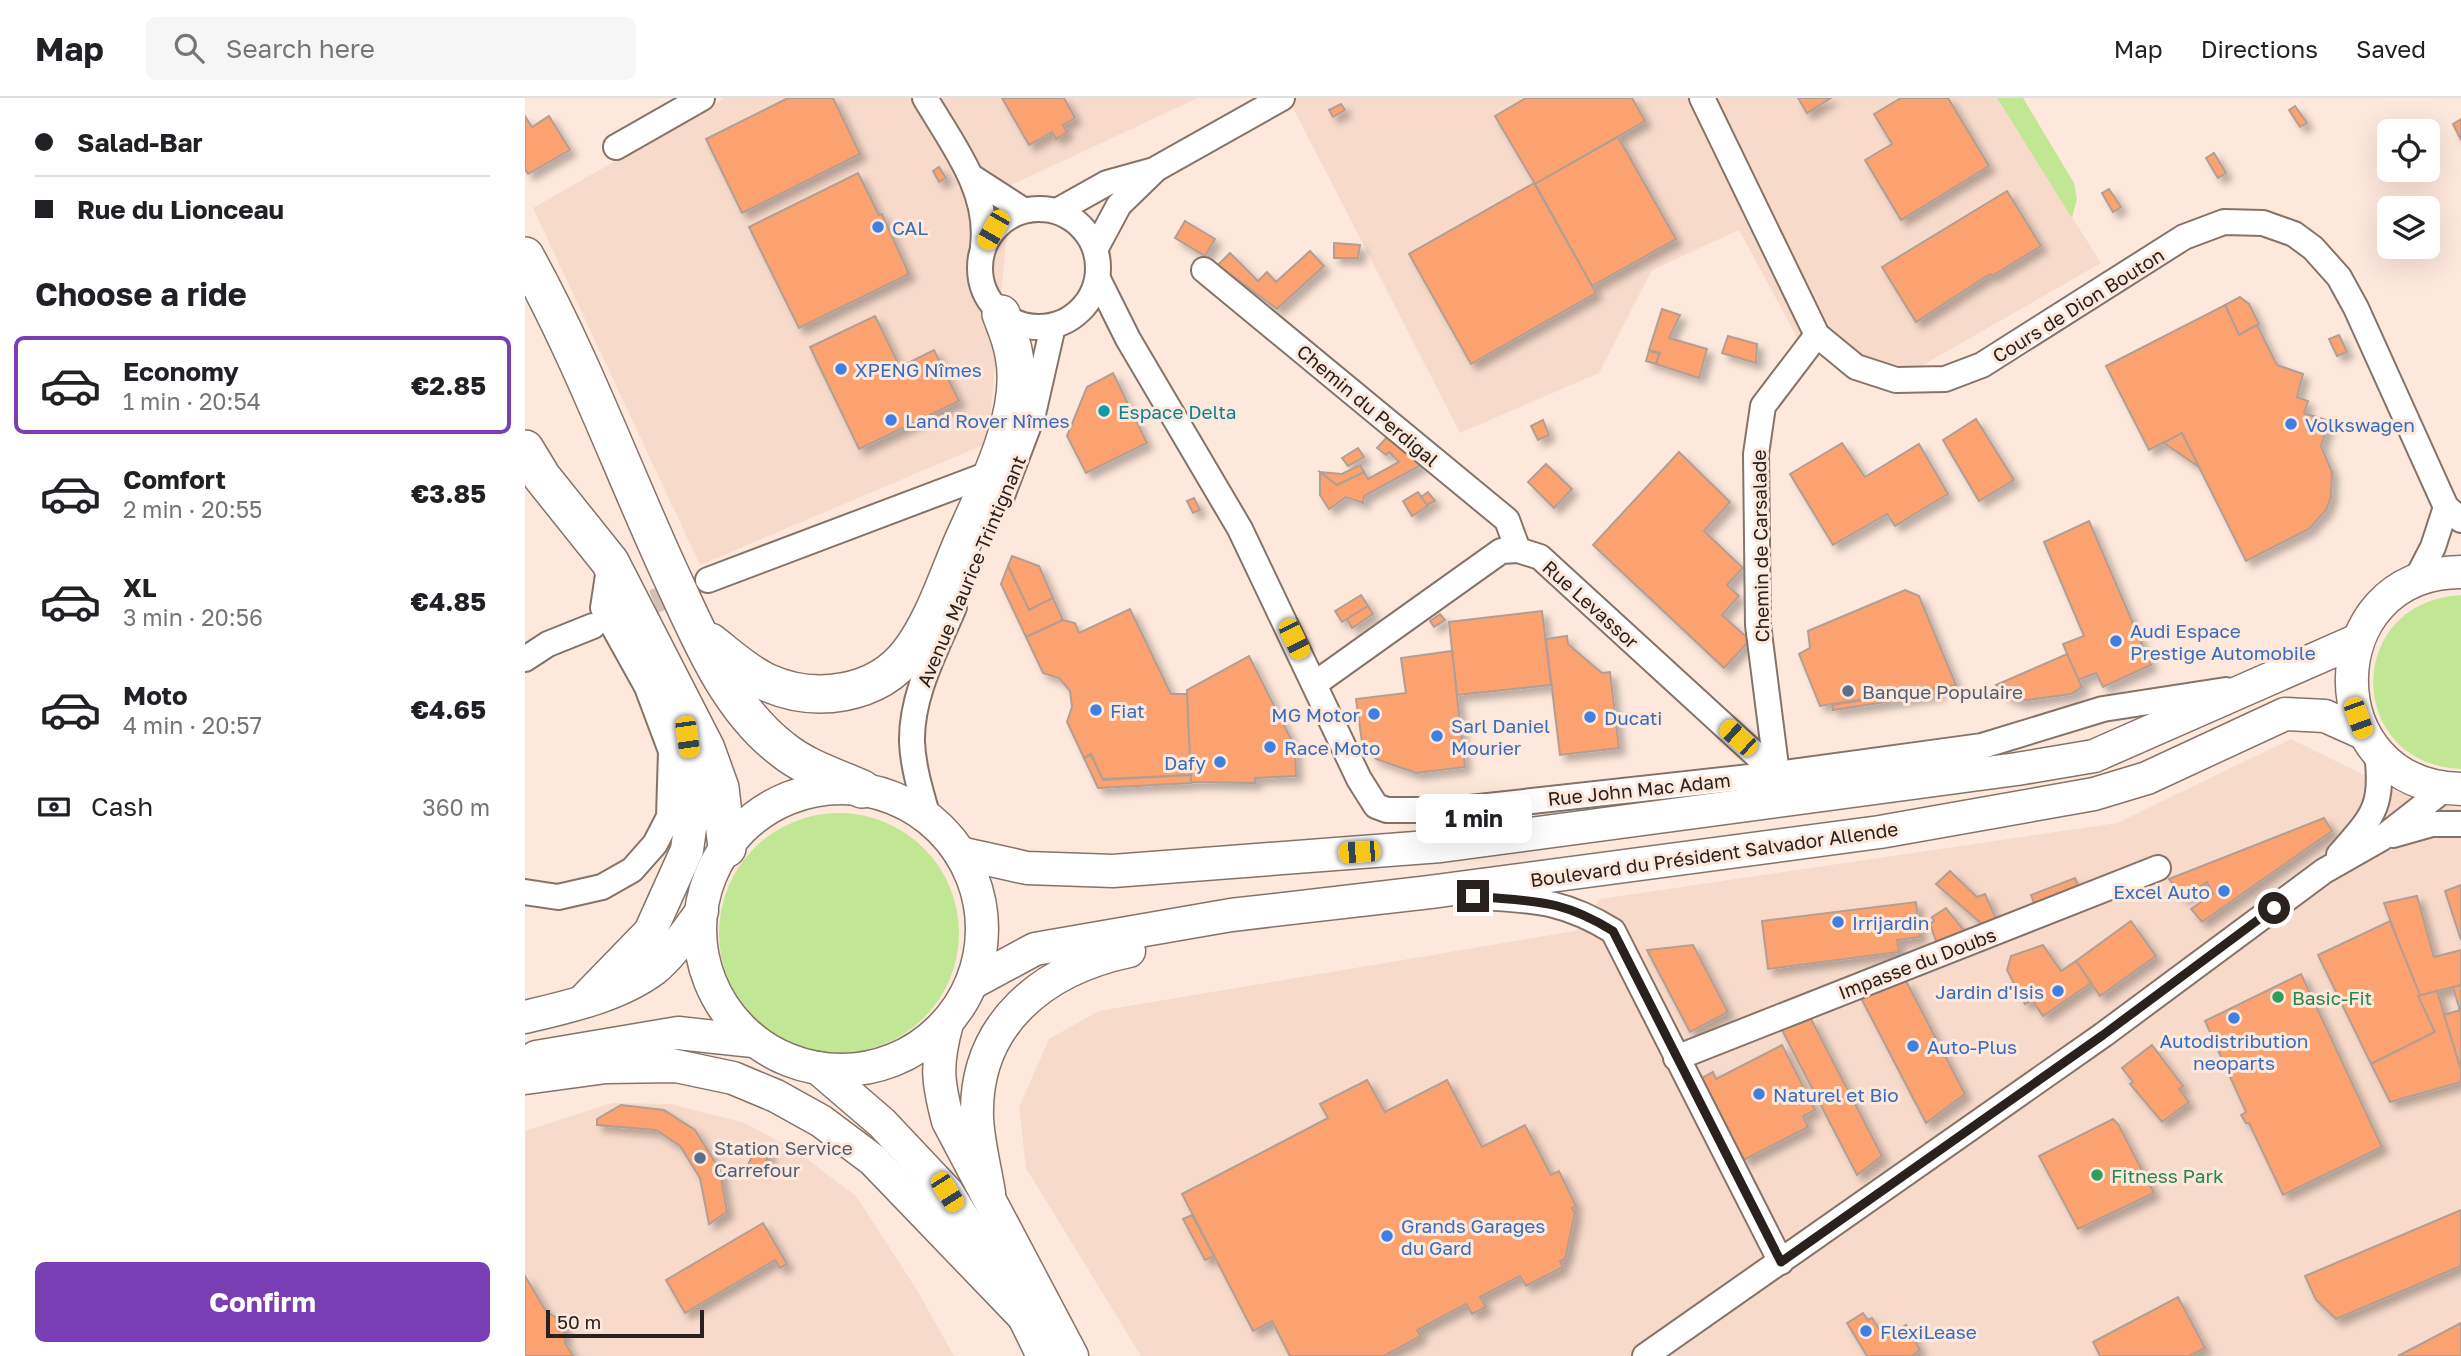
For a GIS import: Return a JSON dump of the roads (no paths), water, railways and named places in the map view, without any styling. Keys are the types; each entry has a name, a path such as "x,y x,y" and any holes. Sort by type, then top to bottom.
{"highway":[{"path":"525,257 560,319 619,463 698,633 731,693 764,733 803,764 862,789"},
{"path":"698,633 749,673 793,691 839,693 883,676 909,653 923,632 1004,468 1016,401 1015,356 1001,314"},
{"path":"525,449 542,477 610,562 683,709 706,749 720,788 727,848"}],"main road":[{"path":"2370,743 2352,703 2350,671 2358,640 2375,611 2400,589 2416,580 2444,572 2461,572"},
{"path":"960,853 1027,868 1113,870 1441,846 2094,756 2358,640"},
{"path":"583,1001 650,932 687,850 695,792 683,709"},
{"name":"Boulevard du Président Salvador Allende","path":"972,983 1035,949 1231,915 1430,892 1880,832 2094,794 2147,778 2285,714 2326,716 2370,743 2408,777 2454,788"},
{"path":"947,1023 907,1055 867,1069 818,1068 791,1062 753,1041 723,1009 707,978 699,946 702,911 715,869 737,833 762,811 795,795 825,789 862,789 892,797 928,817 960,853 978,893 982,943 972,983 947,1023 940,1050 938,1083 948,1121 989,1193 1072,1356"},
{"path":"525,1017 622,987 653,970 680,942 702,911"},
{"path":"989,1193 977,1118 980,1082 992,1045 1015,1007 1044,983 1094,959 1184,940 1231,915"},
{"path":"525,1059 678,1033 753,1041"},
{"path":"525,1078 606,1067 676,1066 733,1078 776,1096 821,1121 873,1160 1024,1317"},
{"path":"818,1068 882,1123 947,1192 1024,1317 1043,1356"}],"street":[{"path":"616,147 702,98"},
{"path":"925,98 972,177 986,222 979,264 981,283 989,300 1001,314 1017,323 1035,328 1053,326 1076,316 1094,293 1098,279 1096,248 1087,232 1074,219 1057,211 1040,208 1023,210 1007,218 993,230 983,246"},
{"path":"1057,211 1108,183 1154,170 1282,98"},
{"name":"Cours de Dion Bouton","path":"1702,98 1817,335 1856,367 1896,380 1945,379 1982,365 2184,237 2224,222 2263,223 2294,234 2313,248 2339,277 2454,514 2416,580"},
{"path":"1096,248 1119,205 1154,170"},
{"path":"972,177 1023,210"},
{"name":"Chemin du Perdigal","path":"1204,270 1507,520 1518,550"},
{"name":"Rue John Mac Adam","path":"1098,279 1128,339 1240,529 1316,683 1359,779 1376,806 1387,810 1451,810 1777,774 1982,746 2103,709 2256,685"},
{"path":"1076,316 1104,324 1128,339"},
{"name":"Avenue Maurice Trintignant","path":"928,817 912,744 913,716 926,672 1004,468 1033,414 1053,326"},
{"name":"Chemin de Carsalade","path":"1777,774 1758,625 1756,454 1763,406 1817,335"},
{"path":"708,580 1004,468"},
{"path":"1316,683 1501,551 1518,550"},
{"name":"Rue Levassor","path":"1518,550 1540,557 1777,774"},
{"path":"525,892 558,897 602,887 632,870 655,844 670,817 671,751 647,687 603,608 610,562"},
{"path":"525,659 548,644 593,626"},
{"path":"2324,871 2368,822 2375,809 2381,784 2370,743"},
{"path":"1645,1356 2103,1035 2324,871 2382,838 2454,788"},
{"path":"2382,838 2432,824 2461,824"},
{"name":"Impasse du Doubs","path":"1676,1058 2158,868"},
{"path":"1430,892 1547,901 1585,913 1613,931 1781,1262"}],"tunnel":[{"path":"620,615 693,586"}],"place":[{"name":"CAL","path":"878,227"},
{"name":"XPENG Nîmes","path":"841,369"},
{"name":"Espace Delta","path":"1104,411"},
{"name":"Land Rover Nîmes","path":"891,420"},
{"name":"Volkswagen","path":"2291,424"},
{"name":"Audi Espace Prestige Automobile","path":"2116,641"},
{"name":"Banque Populaire","path":"1848,691"},
{"name":"Fiat","path":"1096,710"},
{"name":"MG Motor","path":"1374,714"},
{"name":"Ducati","path":"1590,717"},
{"name":"Sarl Daniel Mourier","path":"1437,736"},
{"name":"Race Moto","path":"1270,747"},
{"name":"Dafy","path":"1220,762"},
{"name":"Excel Auto","path":"2224,891"},
{"name":"Irrijardin","path":"1838,922"},
{"name":"Jardin d'Isis","path":"2058,991"},
{"name":"Basic-Fit","path":"2278,997"},
{"name":"Autodistribution neoparts","path":"2234,1018"},
{"name":"Auto-Plus","path":"1913,1046"},
{"name":"Naturel et Bio","path":"1759,1094"},
{"name":"Station Service Carrefour","path":"700,1158"},
{"name":"Fitness Park","path":"2097,1175"},
{"name":"Grands Garages du Gard","path":"1387,1236"},
{"name":"FlexiLease","path":"1866,1331"}]}
